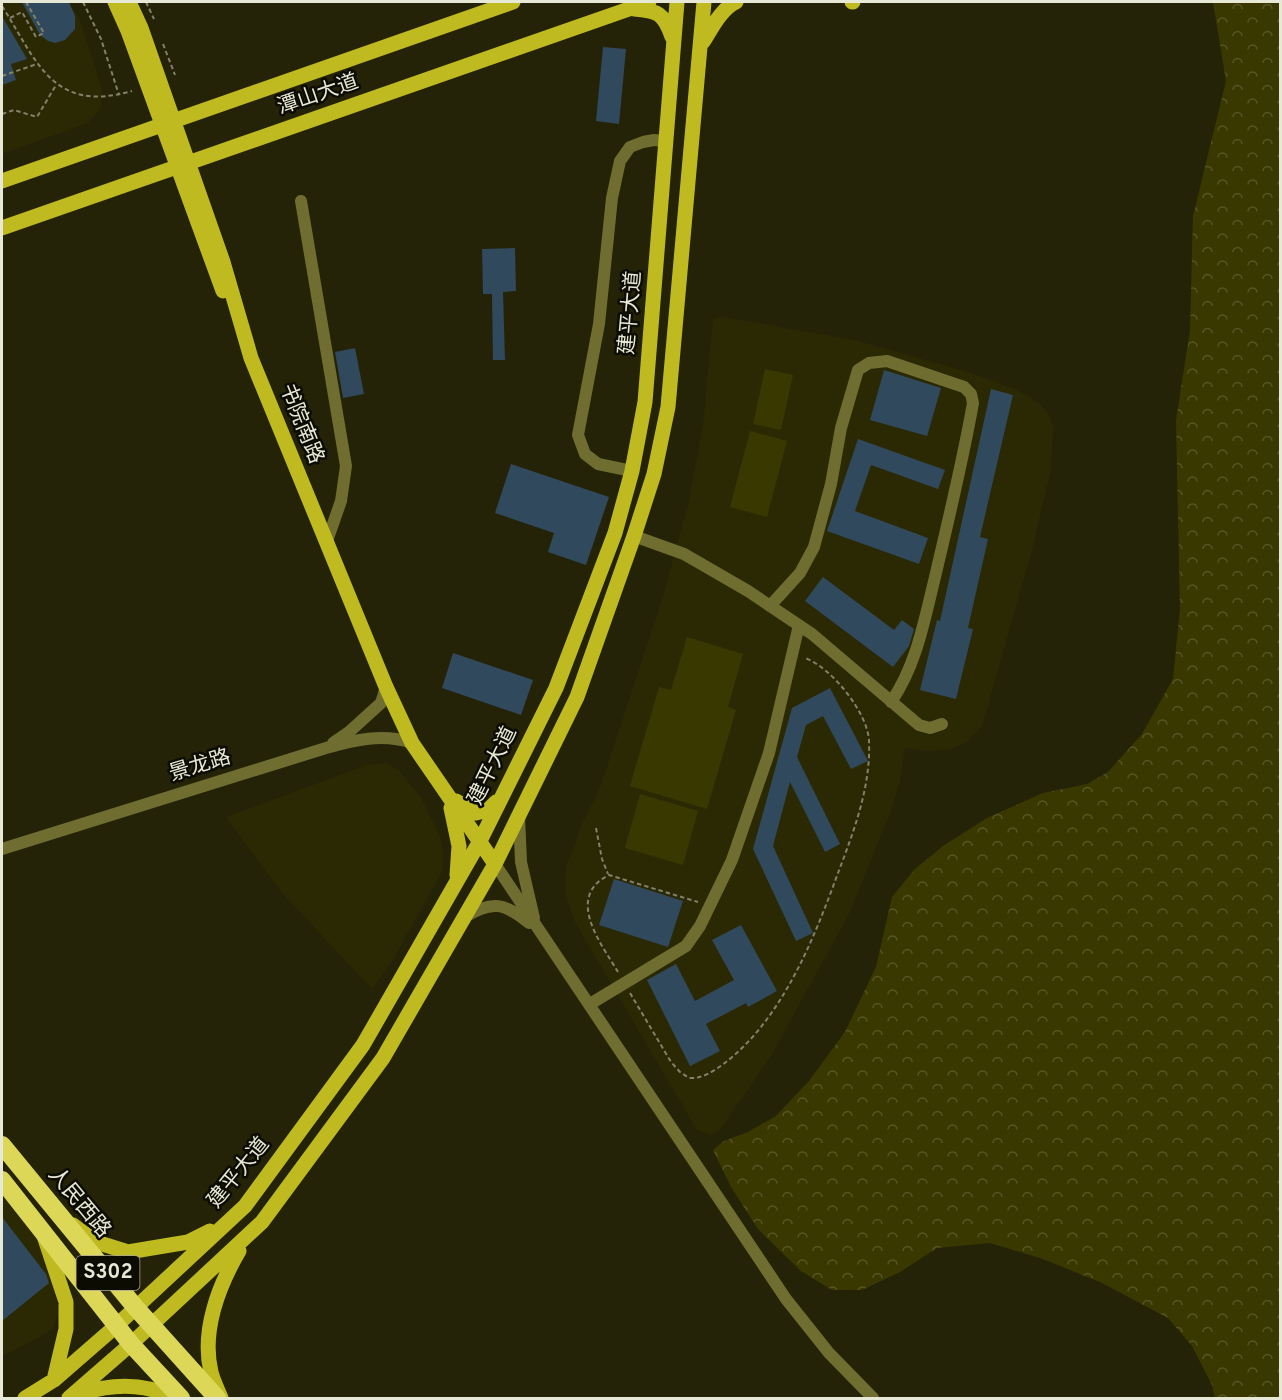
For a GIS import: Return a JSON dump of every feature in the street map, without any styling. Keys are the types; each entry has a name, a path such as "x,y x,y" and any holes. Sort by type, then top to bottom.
{"highway":[{"name":"人民西路","path":"2,1145 150,1325 219,1398"},
{"name":"S302","path":"2,1180 116,1326 181,1398"}],"main road":[{"path":"115,2 167,123"},
{"path":"129,2 167,123"},
{"name":"潭山大道","path":"2,181 513,2"},
{"name":"潭山大道","path":"2,228 649,2"},
{"name":"建平大道","path":"25,1398 54,1380 116,1326 245,1206 363,1045 480,841 556,688 615,533 632,471 645,402 677,2"},
{"path":"70,1398 262,1222 383,1058 495,864 577,697 654,474 668,407 704,2"},
{"path":"700,47 717,20 730,4 736,2"},
{"path":"628,9 654,11 667,21 674,44"},
{"name":"书院南路","path":"167,123 212,267 386,687 412,743 495,864"},
{"path":"447,793 458,804 476,813 489,810 504,791"},
{"path":"447,793 459,846 454,886"},
{"path":"64,1218 96,1242 128,1252 188,1242 228,1221"},
{"path":"43,1234 66,1302 66,1329 54,1380"},
{"path":"219,1398 211,1372 208,1346 213,1316 223,1278 246,1237"},
{"path":"70,1398 89,1391 135,1386 152,1389 174,1398"}],"street":[{"path":"632,471 598,464 585,454 578,435 599,324 612,198 620,161 630,147 643,141 666,141"},
{"path":"301,201 346,466 341,501 327,542"},
{"path":"770,606 800,573 813,548 831,484 841,428 858,370 869,363 887,362 964,387 971,394 974,403 944,540 922,628 905,680 891,702"},
{"path":"634,536 684,554 733,582 799,625 918,725 930,728 942,724"},
{"path":"590,1004 686,946 700,926 732,860 769,753 799,625"},
{"path":"326,748 350,732 381,704 386,687"},
{"name":"景龙路","path":"2,849 355,740 398,738 412,743"},
{"path":"519,815 521,862 538,930"},
{"path":"495,864 786,1299 829,1353 873,1398"},
{"path":"464,918 478,909 492,905 501,906 523,918 538,930"}],"path":[{"path":"9,18 22,12 36,38 44,33 26,2"},
{"path":"83,2 100,39 119,95"},
{"path":"2,6 37,64 48,78 68,92 93,96 119,95 132,91"},
{"path":"2,76 37,64"},
{"path":"2,114 14,110 37,117 57,84"},
{"path":"710,906 609,875 595,885 587,911 598,939 671,1062 685,1077 694,1079 704,1077 718,1068 745,1046 795,975 807,952 853,831 866,780 869,739 866,726 856,707 842,688 812,660 793,654"},
{"path":"596,828 602,859 609,875"}],"shaded area":[{"path":"2,2 69,2 80,21 102,89 101,108 88,123 2,154"},
{"path":"722,317 855,340 971,373 1015,389 1038,402 1048,413 1053,428 1050,473 1032,550 982,726 967,742 952,749 928,751 905,748 900,780 891,811 849,914 771,1056 720,1130 710,1135 697,1130 575,922 566,895 566,867 583,822 601,785 663,597 689,501 703,425 713,319"},
{"path":"385,763 399,770 421,798 440,836 443,852 442,872 394,958 372,989 282,893 226,817 367,765"},
{"path":"2,1194 34,1232 40,1244 56,1296 58,1314 52,1330 2,1357"}],"green space":[{"path":"1213,2 1280,2 1280,1398 1215,1398 1212,1385 1192,1346 1168,1318 1102,1283 1043,1259 990,1243 937,1248 900,1272 862,1290 832,1290 801,1271 758,1229 731,1187 713,1150 724,1141 748,1132 776,1116 809,1081 845,1032 876,967 892,897 914,870 943,846 987,818 1043,793 1087,784 1108,772 1142,734 1173,679 1180,609 1176,420 1190,331 1193,216 1226,81"},
{"path":"765,369 793,375 781,430 753,424"},
{"path":"750,431 787,441 767,517 730,507"},
{"path":"687,637 743,654 728,707 736,710 707,809 630,786 659,687 671,690"},
{"path":"640,794 698,811 683,865 625,848"}],"building":[{"path":"22,2 69,2 75,16 75,29 65,40 55,43 48,41 40,35"},
{"path":"2,16 27,59 11,64 16,80 2,85"},
{"path":"603,47 626,49 619,124 596,121"},
{"path":"515,248 516,291 503,292 505,360 493,360 492,294 483,294 482,249"},
{"path":"355,348 364,394 343,398 335,352"},
{"path":"884,370 941,388 927,436 870,420"},
{"path":"991,389 1013,395 980,537 988,539 968,628 973,629 956,699 920,690 937,620 940,621"},
{"path":"858,439 945,470 938,489 871,465 855,511 928,538 919,564 827,531"},
{"path":"511,464 609,497 586,565 548,552 554,533 495,513"},
{"path":"823,577 894,630 902,620 914,629 909,646 893,667 805,601"},
{"path":"453,653 533,680 521,715 442,688"},
{"path":"830,688 868,761 851,769 823,716 806,725 797,757 840,844 825,852 790,782 773,846 813,933 796,941 753,849 792,708"},
{"path":"614,879 683,901 668,947 599,925"},
{"path":"741,925 777,991 748,1007 746,1003 706,1024 720,1051 690,1066 647,980 676,964 695,1001 734,980 712,940"},
{"path":"2,1217 46,1274 49,1283 2,1321"}]}
